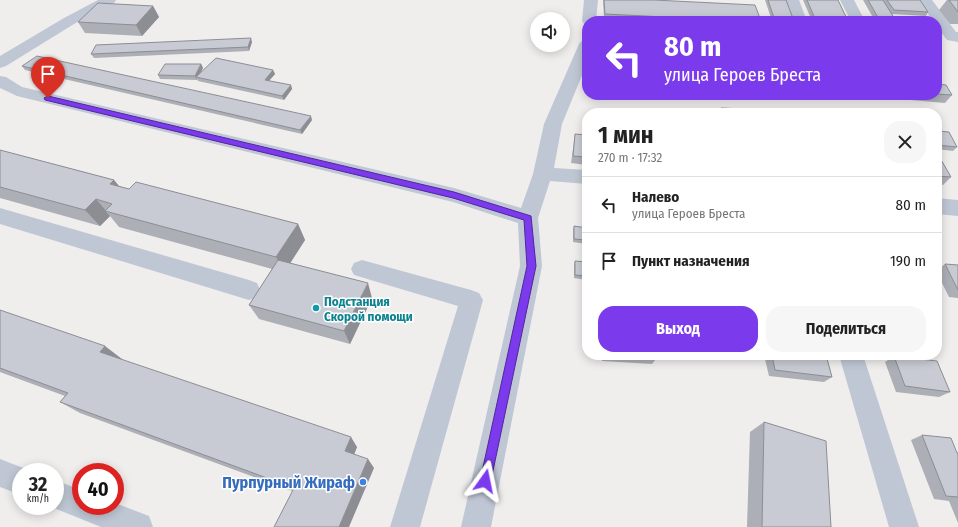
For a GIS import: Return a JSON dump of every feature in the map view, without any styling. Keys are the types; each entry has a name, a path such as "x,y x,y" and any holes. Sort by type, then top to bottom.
{"street":[{"path":"109,0 69,21 0,77 17,91 454,195 528,218"},
{"path":"589,16 591,0"},
{"path":"792,0 798,16"},
{"path":"847,0 855,16"},
{"path":"926,0 937,16"},
{"path":"942,23 952,37 958,37"},
{"path":"476,527 531,266 528,218 542,174 553,124 582,56"},
{"path":"542,174 582,178"},
{"path":"942,206 958,208"},
{"path":"0,216 249,290"},
{"path":"362,269 471,300 405,527"},
{"path":"853,360 904,527"},
{"path":"0,473 12,478"},
{"path":"108,515 138,527"}],"building":[{"path":"604,0 654,0 755,5 759,16 645,16 605,14"},
{"path":"768,0 786,0 792,16 773,16"},
{"path":"807,0 838,0 846,16 814,16"},
{"path":"868,0 883,0 893,16 877,16"},
{"path":"887,0 920,0 928,12 894,10"},
{"path":"949,0 958,0 958,12"},
{"path":"98,3 153,6 136,25 78,22"},
{"path":"251,38 248,47 91,54 96,45"},
{"path":"37,56 311,116 300,130 22,66"},
{"path":"216,58 273,70 265,80 291,85 282,96 196,77"},
{"path":"165,64 201,64 195,76 158,75"},
{"path":"942,85 946,85 952,95 942,94"},
{"path":"942,131 949,132 957,147 942,146"},
{"path":"575,134 582,135 582,157 573,156"},
{"path":"0,150 114,180 110,184 129,189 136,182 298,224 276,257 105,211 112,204 96,199 85,210 0,187"},
{"path":"942,161 951,177 942,176"},
{"path":"574,226 582,227 582,240 574,239"},
{"name":"Подстанция Скорой помощи","path":"278,260 368,283 344,331 249,305"},
{"path":"575,261 582,262 582,276 575,275"},
{"path":"945,264 958,265 958,290"},
{"path":"0,310 105,346 100,352 351,437 345,451 368,459 339,527 274,527 294,488 60,402 68,393 0,368"},
{"path":"773,360 827,360 832,377 775,370"},
{"path":"895,360 937,361 950,392 905,386"},
{"path":"764,422 826,441 831,527 762,527"},
{"path":"922,435 951,438 958,453 958,497 946,496"}],"place":[{"name":"Подстанция Скорой помощи","path":"316,308"},
{"name":"Пурпурный Жираф","path":"363,482"}],"route":[{"path":"48,98 454,195 528,218 531,266 485,481"}]}
